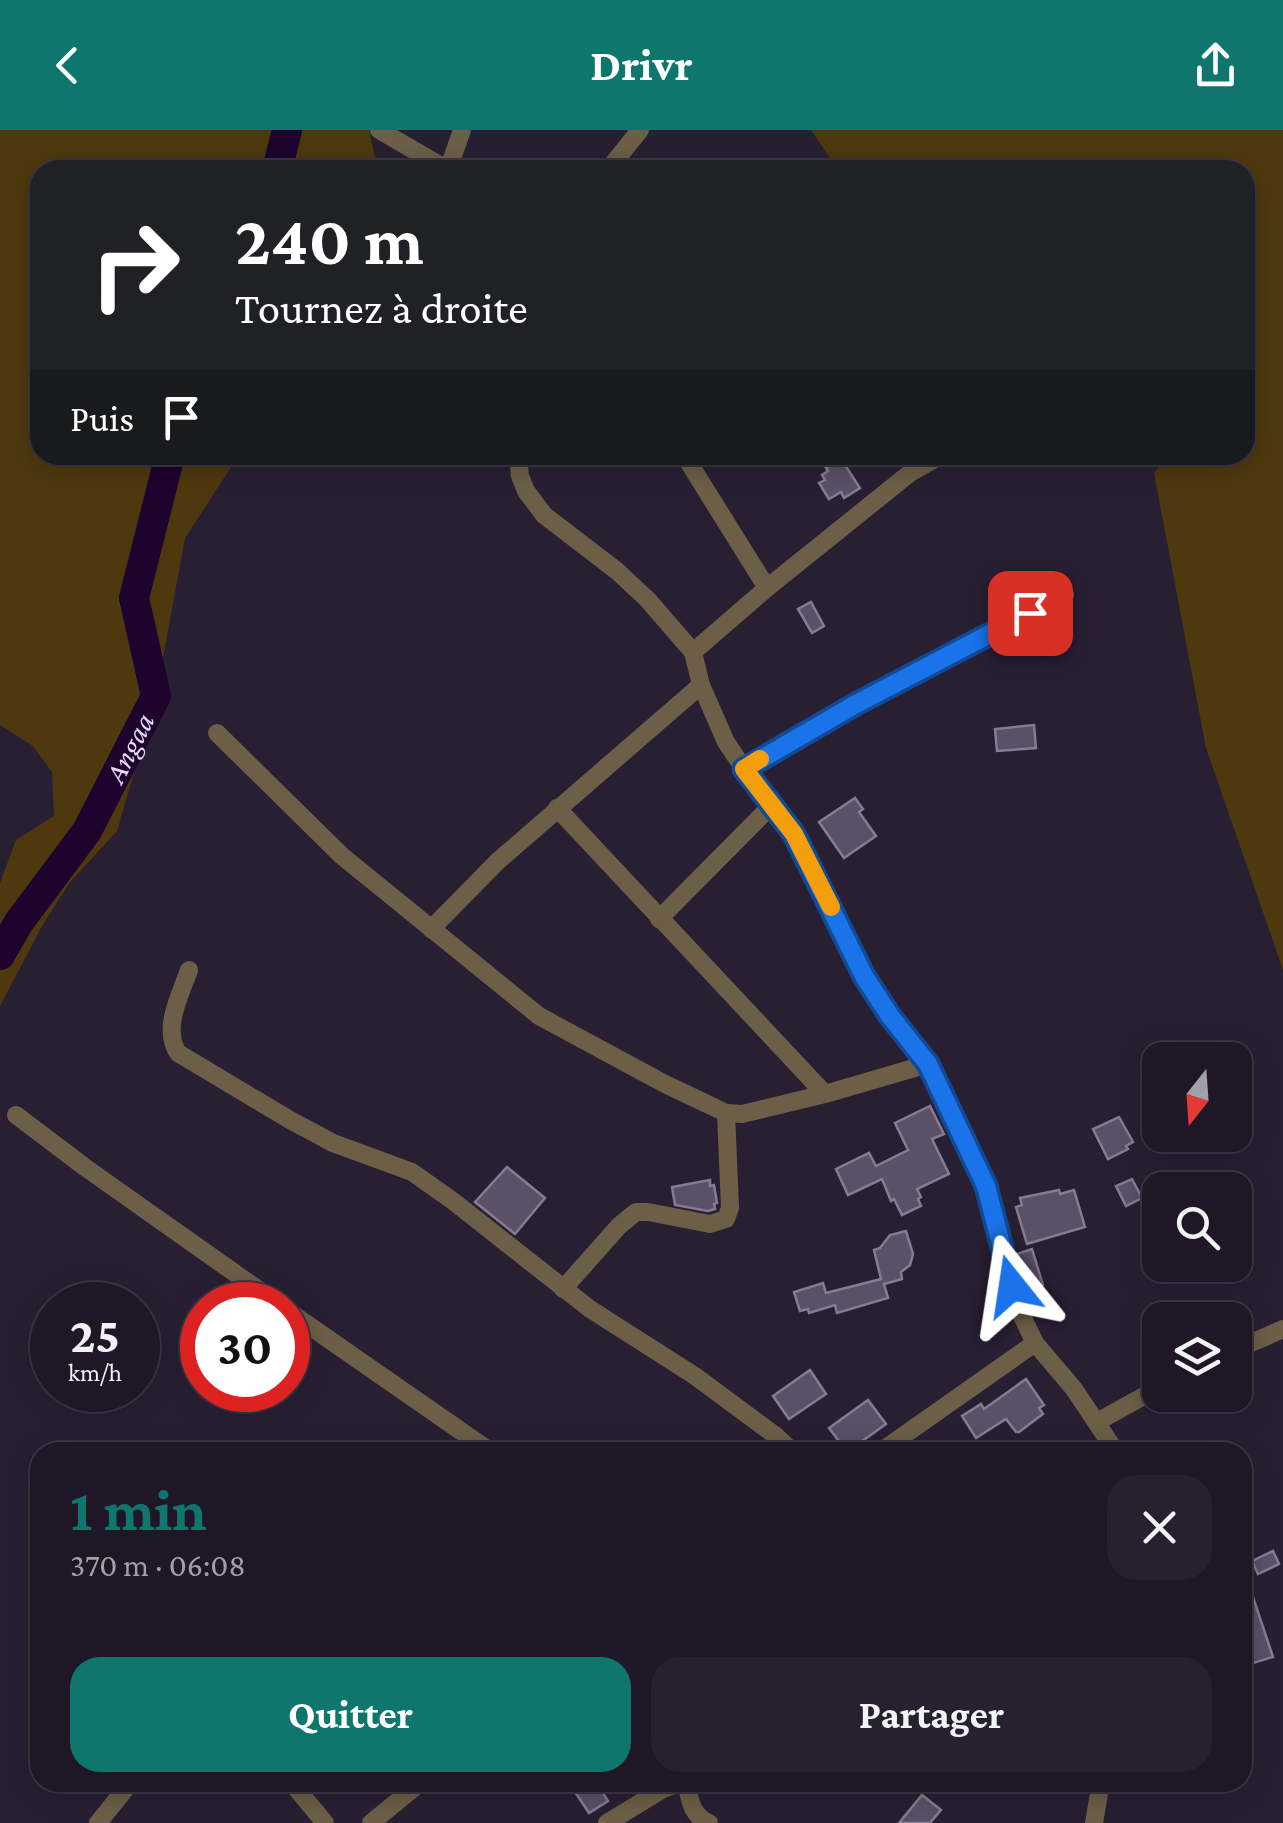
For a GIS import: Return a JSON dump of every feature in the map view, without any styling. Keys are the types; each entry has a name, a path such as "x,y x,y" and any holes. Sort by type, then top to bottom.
{"street":[{"path":"379,130 431,160"},
{"path":"452,160 462,130"},
{"path":"616,160 640,130"},
{"path":"519,465 526,491 544,515 648,600 692,652 701,685 726,742 794,834 864,976 928,1064 986,1186 1019,1310 1035,1343 1074,1389 1110,1442"},
{"path":"690,465 767,588"},
{"path":"692,652 924,465"},
{"path":"744,769 856,704 1065,595"},
{"path":"431,930 498,861 701,685"},
{"path":"218,733 342,856 539,1016 665,1084 726,1112 742,1114 928,1064"},
{"path":"660,919 772,805"},
{"path":"557,808 826,1094"},
{"path":"189,970 170,1028 178,1053 333,1143 412,1172 590,1309 695,1376 782,1442"},
{"path":"563,1288 636,1212 710,1224 726,1218 730,1208 726,1112"},
{"path":"16,1115 247,1282"},
{"path":"310,1326 477,1442"},
{"path":"1252,1343 1283,1329"},
{"path":"894,1442 1035,1343"},
{"path":"1097,1422 1142,1397"},
{"path":"98,1823 124,1792"},
{"path":"299,1792 325,1823"},
{"path":"371,1823 409,1792"},
{"path":"607,1823 657,1792"},
{"path":"687,1792 692,1808 704,1822"},
{"path":"1094,1823 1100,1792"}],"shaded area":[{"path":"0,130 369,130 376,160 30,160 30,465 232,465 185,538 156,696 117,831 70,882 0,1006 0,883 16,840 54,816 52,772 33,746 0,725"},
{"path":"811,130 1283,130 1283,970 1206,748 1154,473 1161,465 1255,465 1255,160 831,160"}],"building":[{"path":"845,465 860,488 844,498 841,492 829,499 819,483 825,480 822,475 828,471 826,468"},
{"path":"811,602 824,626 812,633 798,609"},
{"path":"1034,725 1036,748 997,751 995,729"},
{"path":"855,798 863,809 859,812 876,836 844,858 819,822"},
{"path":"930,1106 944,1134 932,1139 949,1174 917,1189 921,1206 902,1215 882,1179 848,1195 836,1169 869,1153 876,1166 908,1150 895,1123"},
{"path":"1119,1117 1133,1142 1108,1159 1093,1129"},
{"path":"507,1167 545,1198 515,1234 475,1202"},
{"path":"1132,1179 1142,1198 1126,1206 1116,1186"},
{"path":"710,1180 710,1186 714,1185 715,1209 675,1205 672,1187"},
{"path":"1059,1190 1060,1194 1074,1190 1085,1227 1027,1244 1016,1207 1022,1205 1020,1198"},
{"path":"906,1231 913,1254 910,1265 901,1272 902,1279 884,1284 888,1298 837,1313 835,1305 809,1313 808,1309 800,1311 794,1292 823,1283 826,1293 881,1279 874,1250 890,1235"},
{"path":"1032,1249 1043,1285 1027,1290 1017,1254"},
{"path":"810,1370 826,1394 789,1419 773,1396"},
{"path":"1026,1379 1044,1405 1039,1408 1043,1414 1019,1432 1006,1419 976,1438 962,1416 981,1404 984,1409"},
{"path":"868,1400 886,1424 861,1442 840,1442 829,1428"},
{"path":"1273,1551 1279,1564 1258,1574 1252,1561"},
{"path":"1252,1594 1273,1657 1252,1663"},
{"path":"575,1792 602,1792 608,1801 589,1813"},
{"path":"922,1795 941,1810 930,1823 899,1823"}],"waterway":[{"name":"Angaa","path":"280,160 287,130"},
{"name":"Angaa","path":"0,955 19,922 87,831 156,696 134,598 167,465"}],"slow traffic":[{"path":"760,759 744,769 794,834 831,907"}],"route":[{"path":"1012,1286 986,1186 928,1064 864,976 794,834 744,769 856,704 1030,613"}]}
